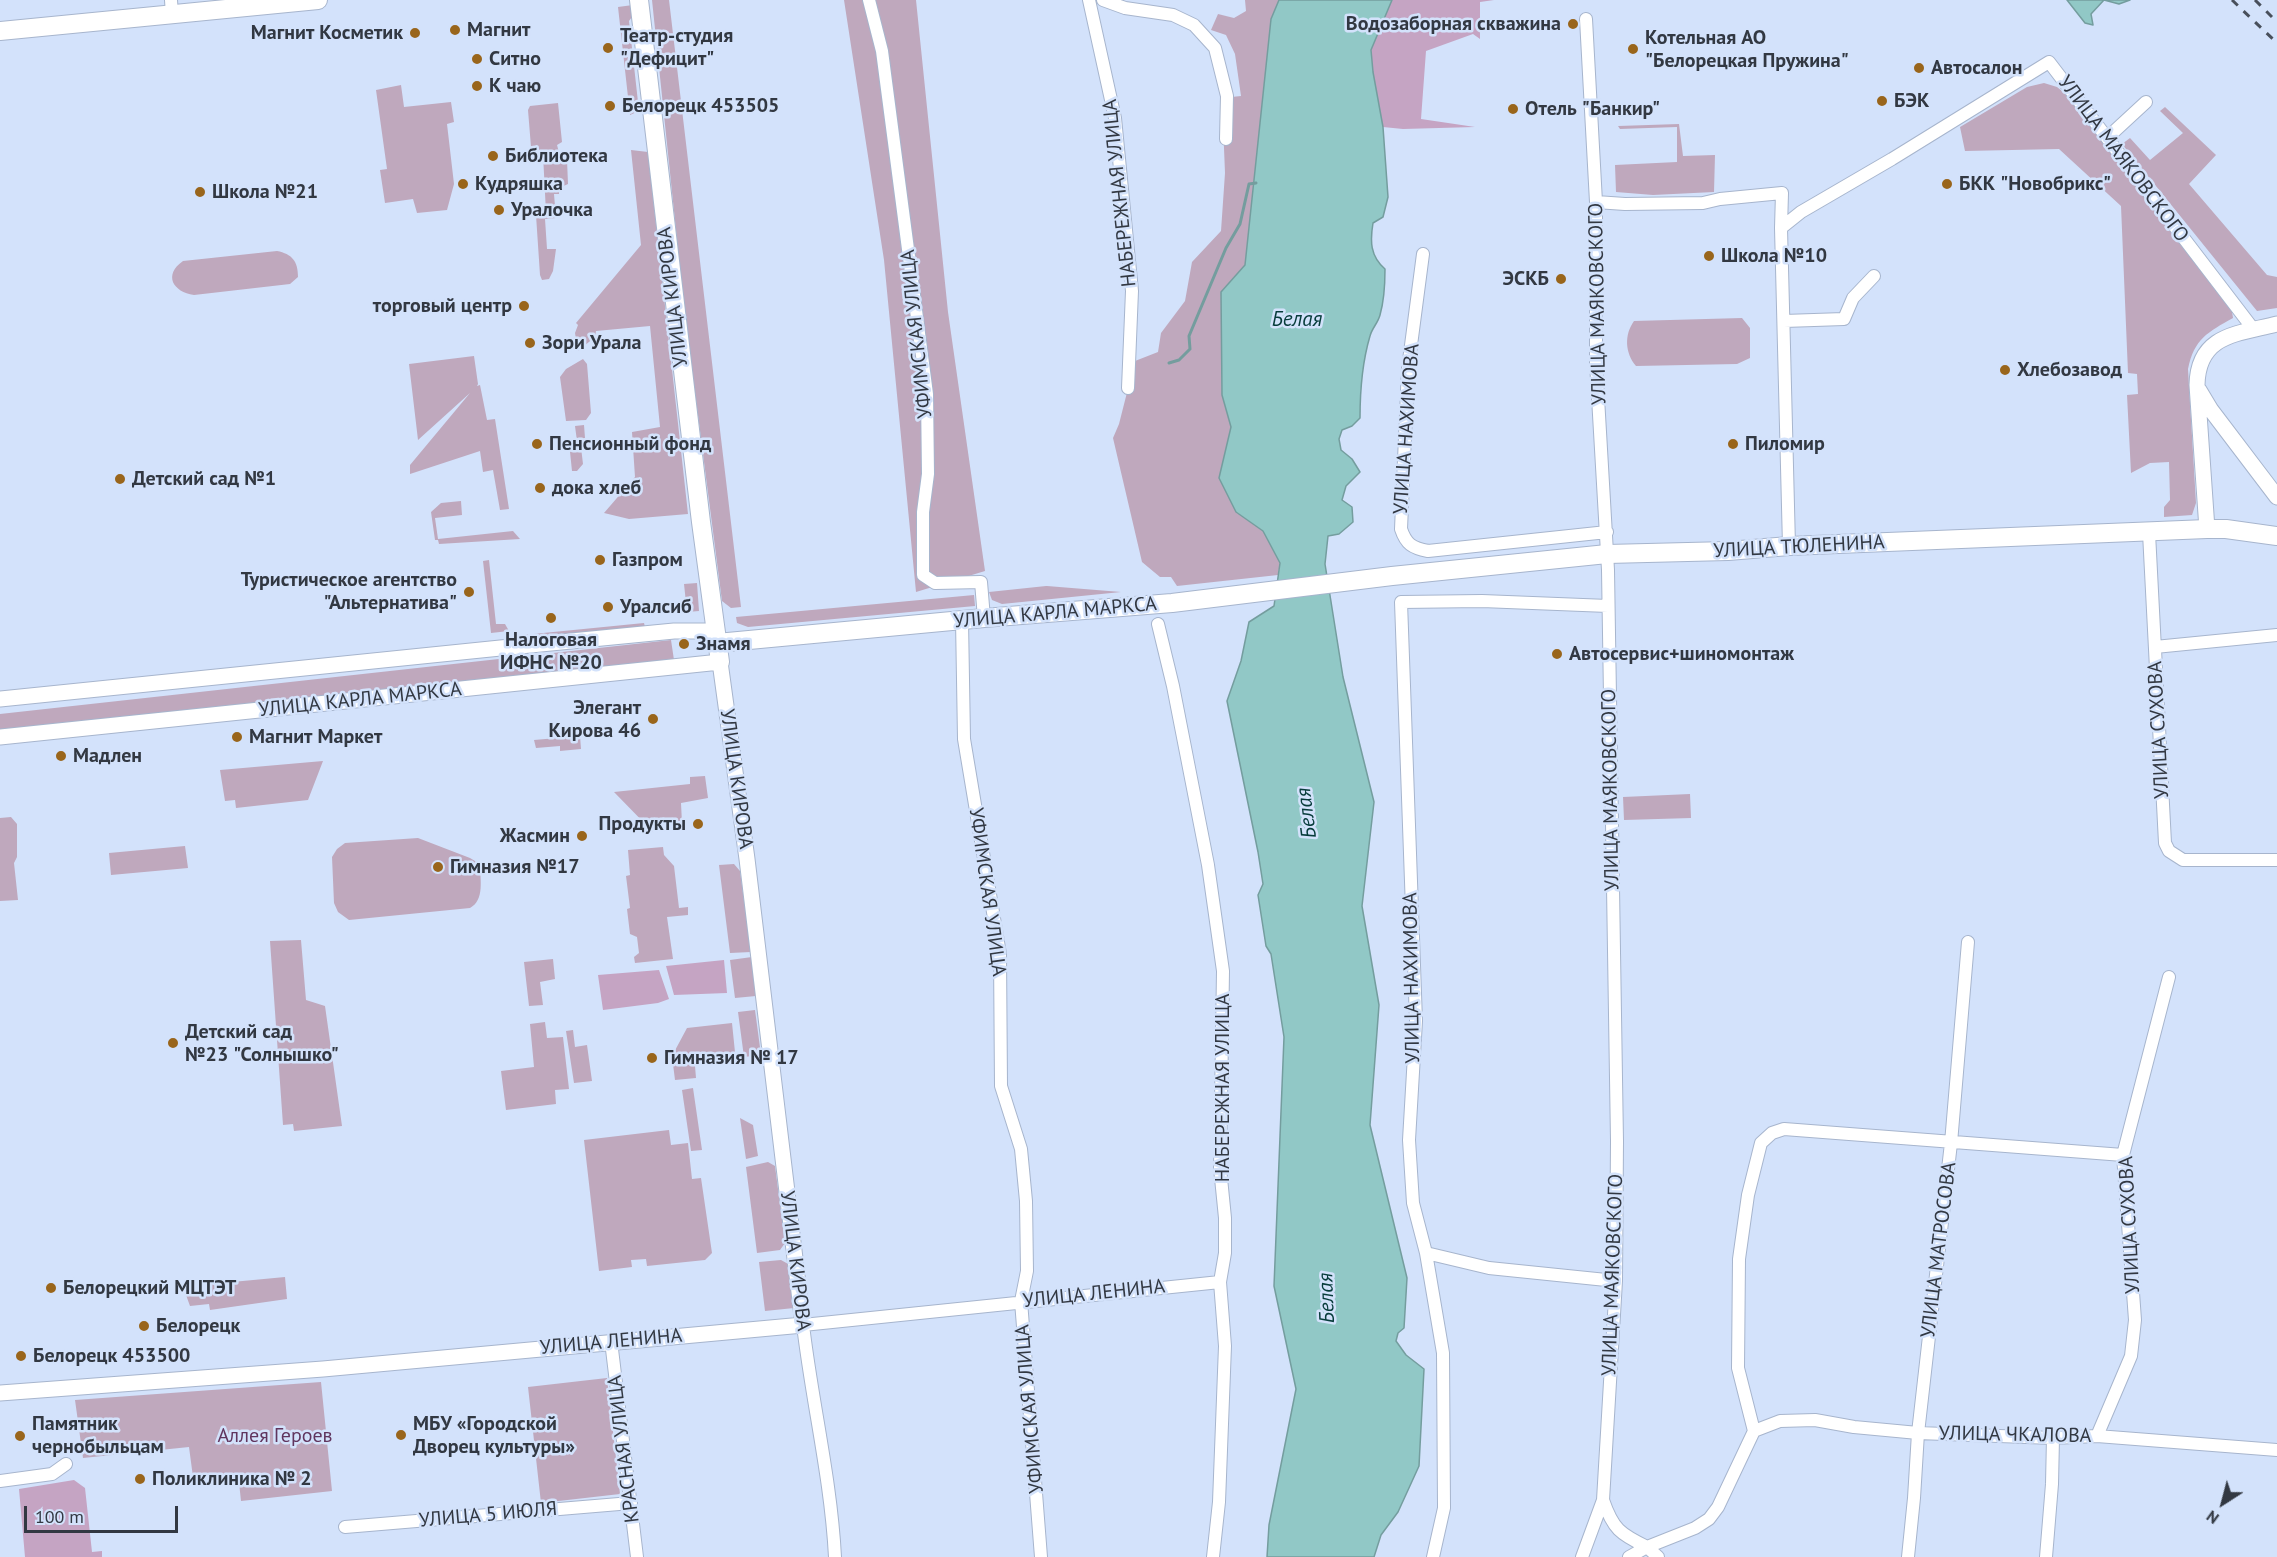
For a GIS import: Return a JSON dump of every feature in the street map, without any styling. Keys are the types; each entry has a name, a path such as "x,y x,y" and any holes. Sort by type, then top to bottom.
{"main road":[{"path":"0,31 172,7 318,0"},
{"name":"УЛИЦА КИРОВА","path":"639,0 651,117 720,662"},
{"name":"УЛИЦА ТЮЛЕНИНА","path":"1392,576 1607,554 1728,551 1789,546 2207,529 2226,529 2277,536"},
{"name":"УЛИЦА КАРЛА МАРКСА","path":"716,637 1172,603 1392,576"}],"street":[{"name":"УФИМСКАЯ УЛИЦА","path":"869,0 882,51 927,394 928,474 923,512 923,575 935,583 981,582 984,618"},
{"name":"НАБЕРЕЖНАЯ УЛИЦА","path":"1089,0 1116,130 1132,291 1128,388"},
{"path":"1103,0 1125,8 1173,15 1194,25 1215,48 1227,96 1226,139"},
{"name":"УЛИЦА МАЯКОВСКОГО","path":"1582,1557 1603,1500 1616,1281 1617,1141 1607,554 1596,363 1596,202 1586,19"},
{"name":"УЛИЦА МАЯКОВСКОГО","path":"1782,228 1801,212 2049,62 2254,330"},
{"path":"2107,138 2146,102"},
{"path":"1596,202 1703,203 1720,199 1782,193 1789,546"},
{"name":"УЛИЦА НАХИМОВА","path":"1423,254 1408,368 1401,529 1405,542 1414,548 1428,551 1606,532"},
{"path":"1784,321 1844,319 1853,298 1874,276"},
{"path":"2207,529 2197,387 2200,362 2210,347 2221,339 2277,324"},
{"path":"2197,387 2211,410 2277,497"},
{"name":"УЛИЦА СУХОВА","path":"2149,533 2165,843 2169,851 2183,860 2277,860"},
{"name":"УЛИЦА НАХИМОВА","path":"1433,1557 1444,1508 1443,1353 1426,1253 1413,1203 1409,1140 1416,1021 1401,602 1482,601 1608,606"},
{"name":"УФИМСКАЯ УЛИЦА","path":"962,620 964,739 1000,954 1001,1086 1021,1149 1026,1202 1027,1271 1021,1301 1041,1557"},
{"name":"НАБЕРЕЖНАЯ УЛИЦА","path":"1158,624 1173,686 1208,865 1223,970 1220,1168 1226,1218 1225,1253 1220,1282 1225,1346 1219,1502 1215,1551 1212,1557"},
{"name":"УЛИЦА КАРЛА МАРКСА","path":"0,699 674,631 716,637"},
{"path":"2155,647 2277,635"},
{"name":"УЛИЦА КАРЛА МАРКСА","path":"0,738 720,662"},
{"name":"УЛИЦА КИРОВА","path":"720,662 747,859 809,1376 831,1509 835,1557"},
{"name":"УЛИЦА МАТРОСОВА","path":"1908,1557 1918,1433 1951,1143 1968,942"},
{"name":"УЛИЦА СУХОВА","path":"2097,1436 2131,1356 2135,1320 2123,1155 2169,976"},
{"path":"1629,1557 1710,1519 1754,1431 1738,1368 1738,1259 1748,1195 1761,1143 1772,1133 1785,1129 2123,1155"},
{"path":"1426,1253 1489,1268 1616,1281"},
{"name":"УЛИЦА ЛЕНИНА","path":"0,1393 323,1369 803,1325 1220,1282"},
{"name":"КРАСНАЯ УЛИЦА","path":"611,1341 637,1557"},
{"name":"УЛИЦА ЧКАЛОВА","path":"1754,1431 1780,1421 1815,1420 1854,1427 1918,1433 2053,1438 2097,1436 2277,1450"},
{"path":"2046,1557 2053,1438"},
{"path":"0,1480 52,1473 66,1464"},
{"path":"1603,1500 1610,1520 1617,1530 1647,1547 1658,1557"},
{"name":"УЛИЦА 5 ИЮЛЯ","path":"345,1527 631,1503"}],"green space":[{"path":"652,0 669,0 741,607 731,608 722,601 684,307"},
{"path":"844,0 916,0 948,312 985,571 916,592 884,260"},
{"path":"1245,0 1279,0 1271,19 1245,265 1221,292 1222,395 1231,427 1219,478 1236,512 1263,531 1280,563 1278,575 1177,586 1171,577 1160,577 1142,562 1113,438 1119,424 1135,361 1158,352 1161,333 1185,301 1192,262 1221,231 1225,173 1222,98 1241,96 1235,54 1226,35 1211,30 1218,14 1234,18 1246,11"},
{"path":"633,5 634,14 629,21 639,111 630,115 618,7"},
{"path":"2044,83 2057,87 2067,95 2231,305 2233,318 2198,343 2188,369 2196,503 2192,515 2164,517 2164,507 2170,500 2169,462 2150,463 2131,473 2127,395 2138,394 2137,374 2128,373 2121,206 2059,149 1965,151 1960,127 2027,87"},
{"path":"401,85 404,107 451,102 454,122 447,124 454,184 447,210 417,213 413,199 385,203 380,170 387,169 376,90"},
{"path":"558,103 562,142 557,145 561,160 567,160 568,184 559,188 559,194 554,194 556,218 545,219 547,249 556,249 553,271 549,279 542,280 536,215 546,213 543,154 531,147 528,110 530,106"},
{"path":"2165,107 2216,155 2189,184 2267,275 2277,277 2277,308 2257,311 2122,144 2130,138 2150,160 2183,133 2160,111"},
{"path":"1679,124 1683,156 1715,155 1714,192 1653,195 1616,192 1615,165 1677,162 1677,127 1620,129 1618,126"},
{"path":"631,150 648,152 688,514 629,519 604,513 635,477 632,432 660,427 650,326 596,331 595,337 578,351 575,333 578,325 576,323 641,245"},
{"path":"277,251 290,256 297,267 298,277 290,284 194,295 176,287 173,282 173,272 183,261"},
{"path":"1742,318 1750,328 1750,358 1737,364 1636,366 1628,350 1627,338 1634,321"},
{"path":"474,356 477,386 480,385 487,420 495,419 509,509 500,510 493,470 483,472 480,451 410,474 410,465 470,393 418,440 409,364"},
{"path":"583,359 587,364 591,413 586,420 566,421 560,377 566,369"},
{"path":"584,425 585,438 580,439 583,464 577,471 572,471 569,442 577,441 575,426"},
{"path":"461,501 462,515 435,518 438,539 513,531 520,539 439,544 438,540 435,540 431,512 441,503"},
{"path":"489,560 496,624 505,624 509,631 491,633 483,561"},
{"path":"697,583 699,611 687,612 684,584"},
{"path":"1046,586 1121,592 1002,604 992,600 989,592"},
{"path":"974,595 975,606 748,627 737,623 736,617"},
{"path":"644,623 645,627 523,639 523,635"},
{"path":"671,640 674,660 0,730 0,714"},
{"path":"580,736 581,749 560,751 560,746 536,748 534,740"},
{"path":"323,761 308,800 236,808 235,800 225,801 220,770"},
{"path":"705,776 708,798 681,803 682,823 662,825 662,832 653,832 614,792 690,784 690,777"},
{"path":"1690,794 1691,818 1624,820 1623,797"},
{"path":"11,817 17,824 17,857 14,863 18,900 0,901 0,818"},
{"path":"418,838 480,864 481,889 475,904 470,908 349,920 338,912 334,903 332,857 337,849 345,843"},
{"path":"185,846 188,868 111,875 109,853"},
{"path":"663,847 664,855 674,866 679,908 688,907 688,915 667,917 673,959 635,963 634,957 639,953 637,937 630,934 627,909 630,908 626,876 630,875 628,850"},
{"path":"734,864 740,871 751,952 730,953 719,865"},
{"path":"301,940 306,1000 325,1006 342,1126 294,1131 293,1124 283,1125 270,941"},
{"path":"752,957 756,996 735,998 730,960"},
{"path":"553,959 555,979 540,982 543,1005 529,1006 524,962"},
{"path":"755,1010 761,1055 744,1057 738,1012"},
{"path":"545,1022 547,1038 563,1037 569,1089 555,1090 556,1104 506,1110 501,1071 534,1067 530,1024"},
{"path":"732,1023 736,1062 695,1066 696,1078 675,1080 672,1056 687,1028"},
{"path":"573,1030 575,1047 587,1045 592,1081 574,1083 566,1031"},
{"path":"693,1088 702,1150 691,1151 682,1090"},
{"path":"740,1118 753,1125 758,1156 746,1159"},
{"path":"669,1130 671,1145 688,1143 692,1179 701,1178 712,1253 705,1260 647,1266 646,1259 631,1260 632,1267 599,1271 584,1140"},
{"path":"768,1162 775,1166 785,1243 780,1250 757,1253 746,1167"},
{"path":"781,1260 790,1265 794,1308 765,1311 759,1262"},
{"path":"285,1277 287,1299 210,1310 209,1304 190,1306 186,1295 212,1293 211,1284"},
{"path":"607,1378 620,1494 541,1503 528,1387"},
{"name":"Аллея Героев","path":"321,1382 332,1491 241,1501 238,1473 193,1477 189,1447 83,1458 75,1400"}],"shaded area":[{"path":"1392,0 1494,0 1480,2 1480,39 1473,34 1426,51 1421,119 1475,127 1403,129 1383,127 1371,50"},
{"path":"724,960 727,993 674,995 666,966"},
{"path":"659,970 669,999 658,1003 603,1010 598,975"},
{"path":"74,1480 85,1488 92,1552 102,1551 102,1557 25,1557 19,1489"}],"water":[{"name":"Белая","path":"1279,0 1392,0 1371,50 1383,127 1388,197 1383,217 1373,223 1372,236 1372,248 1376,259 1385,269 1383,298 1380,315 1371,333 1365,356 1360,418 1352,426 1342,430 1339,439 1341,450 1352,459 1360,472 1346,486 1342,500 1352,507 1353,522 1339,534 1328,536 1325,564 1343,677 1374,802 1362,906 1379,1005 1370,1125 1407,1278 1404,1328 1398,1333 1396,1341 1406,1355 1424,1369 1419,1466 1398,1512 1381,1535 1374,1557 1267,1557 1269,1525 1296,1389 1274,1286 1284,1037 1271,954 1266,946 1258,895 1263,884 1258,852 1227,701 1241,661 1249,622 1274,606 1280,563 1263,531 1236,512 1219,478 1231,427 1222,395 1221,292 1245,265 1271,19"},
{"path":"2067,0 2104,0 2091,14 2093,25 2085,23"},
{"path":"2104,0 2130,0 2119,4"}],"waterway":[{"path":"1169,363 1179,360 1190,349 1189,336 1226,248 1240,224 1249,184 1256,183"}],"railway":[{"path":"2232,0 2277,43"},
{"path":"2255,0 2277,22"}],"place":[{"name":"Водозаборная скважина","path":"1573,24"},
{"name":"Магнит","path":"455,30"},
{"name":"Магнит Косметик","path":"415,33"},
{"name":"Театр-студия \"Дефицит\"","path":"608,48"},
{"name":"Котельная АО \"Белорецкая Пружина\"","path":"1633,49"},
{"name":"Ситно","path":"477,59"},
{"name":"Автосалон","path":"1919,68"},
{"name":"К чаю","path":"477,86"},
{"name":"БЭК","path":"1882,101"},
{"name":"Белорецк 453505","path":"610,106"},
{"name":"Отель \"Банкир\"","path":"1513,109"},
{"name":"Библиотека","path":"493,156"},
{"name":"Кудряшка","path":"463,184"},
{"name":"БКК \"Новобрикс\"","path":"1947,184"},
{"name":"Школа №21","path":"200,192"},
{"name":"Уралочка","path":"499,210"},
{"name":"Школа №10","path":"1709,256"},
{"name":"ЭСКБ","path":"1561,279"},
{"name":"торговый центр","path":"524,306"},
{"name":"Зори Урала","path":"530,343"},
{"name":"Хлебозавод","path":"2005,370"},
{"name":"Пенсионный фонд","path":"537,444"},
{"name":"Пиломир","path":"1733,444"},
{"name":"Детский сад №1","path":"120,479"},
{"name":"дока хлеб","path":"540,488"},
{"name":"Газпром","path":"600,560"},
{"name":"Туристическое агентство \"Альтернатива\"","path":"469,592"},
{"name":"Уралсиб","path":"608,607"},
{"name":"Налоговая ИФНС №20","path":"551,618"},
{"name":"Знамя","path":"684,644"},
{"name":"Автосервис+шиномонтаж","path":"1557,654"},
{"name":"Элегант Кирова 46","path":"653,719"},
{"name":"Магнит Маркет","path":"237,737"},
{"name":"Мадлен","path":"61,756"},
{"name":"Продукты","path":"698,824"},
{"name":"Жасмин","path":"582,836"},
{"name":"Гимназия №17","path":"438,867"},
{"name":"Детский сад №23 \"Солнышко\"","path":"173,1043"},
{"name":"Гимназия № 17","path":"652,1058"},
{"name":"Белорецкий МЦТЭТ","path":"51,1288"},
{"name":"Белорецк","path":"144,1326"},
{"name":"Белорецк 453500","path":"21,1356"},
{"name":"МБУ «Городской Дворец культуры»","path":"401,1435"},
{"name":"Памятник чернобыльцам","path":"20,1436"},
{"name":"Поликлиника № 2","path":"140,1479"}]}
